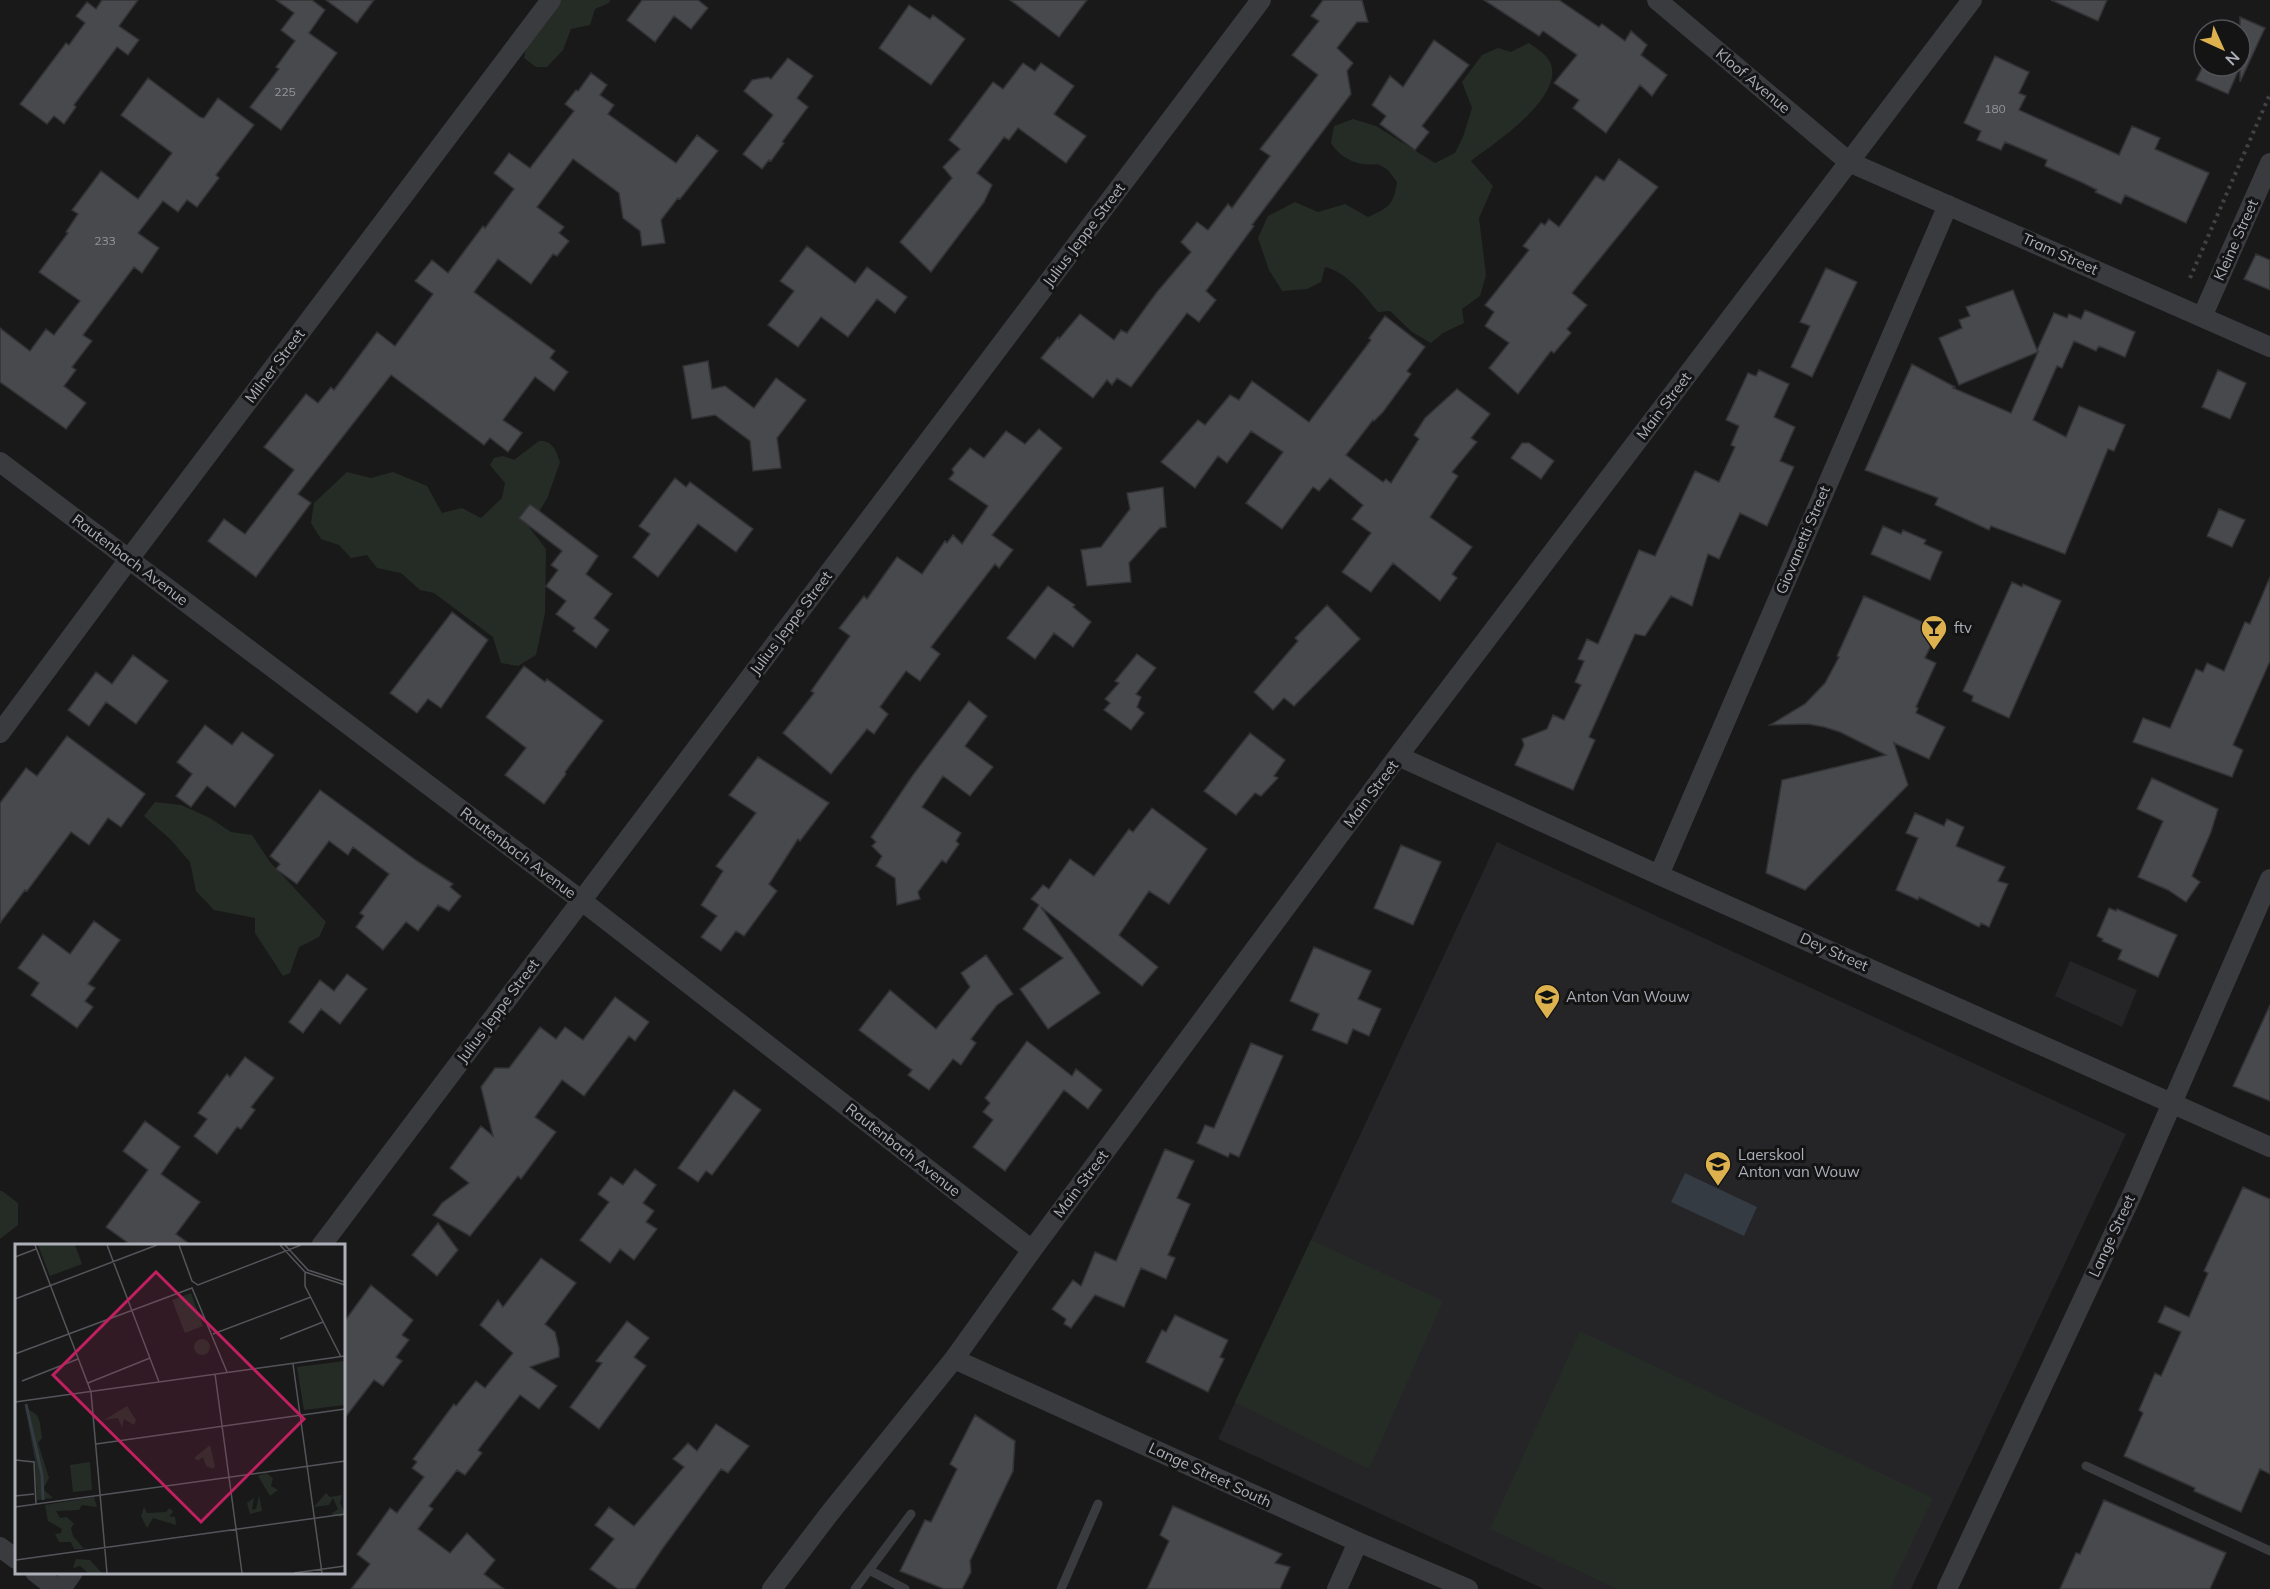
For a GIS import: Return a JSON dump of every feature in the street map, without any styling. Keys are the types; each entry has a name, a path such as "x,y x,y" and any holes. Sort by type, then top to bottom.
{"street":[{"name":"Milner Street","path":"0,733 551,0"},
{"name":"Julius Jeppe Street","path":"322,1244 1261,0"},
{"name":"Kloof Avenue","path":"1657,0 1850,162"},
{"name":"Main Street","path":"771,1589 954,1359 1032,1250 1398,756 1972,0"},
{"name":"Tram Street","path":"1850,162 2270,347"},
{"name":"Kleine Street","path":"2202,317 2270,163"},
{"name":"Giovanetti Street","path":"1659,875 1948,205"},
{"name":"Rautenbach Avenue","path":"0,462 582,901 1032,1250"},
{"name":"Dey Street","path":"1398,756 2270,1147"},
{"name":"Lange Street","path":"1947,1589 2173,1103 2270,879"},
{"name":"Lange Street South","path":"954,1359 1358,1542 1468,1589"},
{"path":"1337,1589 1358,1542"},
{"path":"0,1547 15,1558"},
{"path":"38,1574 59,1589 71,1574"}],"lane":[{"path":"2086,1466 2270,1551"},
{"path":"1061,1589 1098,1504"},
{"path":"855,1589 911,1514"},
{"path":"869,1570 905,1589"}],"path":[{"path":"2190,278 2270,94"}],"shaded area":[{"path":"560,0 610,0 609,3 595,9 590,25 571,29 563,50 547,67 536,67 524,58 526,46"},
{"path":"1529,43 1548,59 1552,76 1548,90 1525,118 1471,161 1493,186 1479,218 1486,275 1480,296 1462,309 1464,323 1443,333 1431,343 1412,332 1390,311 1378,312 1348,279 1325,267 1321,282 1307,289 1282,291 1269,270 1258,238 1268,216 1295,202 1318,212 1345,204 1368,217 1389,205 1394,196 1397,182 1388,170 1378,164 1351,161 1335,149 1331,143 1334,126 1353,119 1376,126 1435,163 1455,153 1463,137 1472,108 1462,82 1482,55 1498,48 1511,52"},
{"path":"539,441 551,444 560,462 547,499 529,527 546,549 545,613 536,655 518,666 501,663 493,637 434,593 420,590 401,573 377,568 367,555 351,558 339,545 321,539 311,523 314,503 347,472 371,478 393,472 427,486 442,513 462,508 481,518 502,498 505,483 490,465 494,458 503,456 514,460"},
{"path":"155,802 181,805 210,818 231,832 252,835 270,862 326,922 319,937 299,947 290,973 283,976 255,933 255,918 214,910 196,891 190,862 171,840 144,816"},
{"name":"Laerskool Anton van Wouw","path":"1497,842 2126,1134 1911,1589 1544,1589 1218,1439"},
{"path":"2070,961 2137,990 2122,1027 2055,996"},
{"path":"1685,1173 1757,1207 1744,1236 1671,1202"},
{"path":"0,1191 18,1203 18,1225 0,1239"},
{"path":"1311,1240 1443,1301 1369,1469 1235,1402"},
{"path":"1580,1331 1933,1498 1890,1589 1617,1589 1490,1529"}],"building":[{"path":"102,0 138,0 119,26 139,40 128,55 117,47 74,105 76,107 64,124 54,116 47,124 20,104 66,43 69,45 85,23 76,16 87,2 96,9"},
{"path":"276,0 312,0 325,10 309,33 337,53 281,130 250,107 279,69 276,67 295,41 281,30 294,13"},
{"path":"326,0 374,0 357,23"},
{"path":"642,0 698,0 708,8 691,29 674,16 655,42 627,20"},
{"path":"1010,0 1087,0 1059,37"},
{"path":"1323,0 1362,0 1368,22 1357,22 1337,48 1353,63 1347,71 1351,94 1252,225 1254,226 1206,291 1216,300 1199,322 1187,313 1131,387 1117,378 1112,385 1107,380 1093,398 1041,358 1080,314 1114,340 1121,330 1127,333 1157,292 1191,252 1181,242 1197,222 1208,230 1228,204 1232,208 1270,156 1260,149 1318,75 1292,55 1319,21 1311,16"},
{"path":"1484,0 1559,0 1599,27 1602,24 1625,41 1631,31 1647,45 1641,55 1667,75 1652,96 1640,85 1606,133 1573,108 1579,100 1554,83 1577,55 1543,31 1539,36"},
{"path":"2051,0 2107,0 2098,21"},
{"path":"909,5 930,19 933,15 965,39 931,85 879,48"},
{"path":"2252,22 2265,28 2252,56"},
{"path":"1434,40 1469,65 1422,126 1429,132 1415,150 1380,124 1386,116 1372,105 1390,76 1403,87"},
{"path":"1995,56 2029,72 2019,93 2026,96 2019,110 2119,155 2132,126 2160,138 2155,149 2209,173 2186,223 2125,195 2121,204 2045,166 2047,160 2005,142 2001,150 1977,140 1981,131 1964,123"},
{"path":"788,58 813,76 797,98 808,107 771,161 769,160 762,169 743,154 773,115 744,91 752,80 768,77 771,79"},
{"path":"1023,63 1035,71 1041,63 1074,86 1054,114 1086,136 1066,163 1018,128 1009,140 1004,137 977,173 992,185 984,202 931,272 900,242 952,178 943,167 960,149 949,140 993,82 1003,89"},
{"path":"591,73 607,85 600,95 614,105 608,114 676,163 697,135 718,151 661,220 665,243 642,246 640,231 623,218 619,193 573,159 537,207 564,227 559,233 569,241 557,256 553,254 531,284 498,259 474,292 555,351 550,358 568,372 554,391 535,377 503,420 522,433 508,452 490,438 484,445 391,375 298,494 311,503 256,577 208,541 224,519 245,534 294,470 264,447 306,394 318,403 331,387 334,390 377,332 395,346 433,294 415,281 432,260 448,273 514,189 494,173 509,153 530,168 574,111 565,104"},
{"path":"148,78 200,117 204,118 218,98 254,125 216,175 219,178 197,207 187,200 178,212 163,201 138,233 159,248 142,273 134,267 83,335 92,341 72,367 76,370 64,386 86,403 66,429 0,382 0,328 30,351 46,329 54,335 80,301 39,272 68,233 66,232 78,214 72,210 101,171 138,199 172,153 121,115"},
{"path":"2197,78 2235,78 2228,94 2196,80"},
{"path":"1619,159 1658,187 1572,293 1587,305 1567,329 1571,333 1554,353 1551,351 1518,394 1489,368 1509,343 1485,326 1494,312 1485,305 1529,250 1523,246 1541,223 1545,225 1549,219 1559,227 1596,176 1604,181"},
{"path":"807,246 855,283 867,267 907,297 895,313 877,299 848,337 821,317 798,347 768,325 794,291 780,281"},
{"path":"2256,254 2270,260 2270,290 2244,279"},
{"path":"1826,268 1857,282 1812,377 1791,367 1810,326 1800,322"},
{"path":"2013,290 2037,350 2054,313 2067,318 2069,314 2081,319 2085,310 2135,332 2125,357 2099,346 2096,351 2074,341 2062,368 2057,366 2033,420 2066,437 2079,406 2125,425 2114,451 2108,449 2065,554 1991,526 1989,530 1935,505 1938,498 1865,470 1912,364 1955,387 1953,388 2011,413 2038,352 1959,385 1939,338 1962,328 1959,320 1970,316 1966,307"},
{"path":"1385,316 1425,347 1407,371 1411,374 1383,412 1373,420 1346,455 1383,482 1386,479 1391,483 1419,439 1414,435 1425,418 1457,389 1490,414 1471,438 1477,442 1452,472 1458,476 1430,517 1472,547 1452,574 1457,578 1440,601 1393,563 1371,592 1342,572 1371,533 1352,519 1363,505 1330,478 1319,491 1313,487 1282,529 1246,503 1283,452 1251,431 1227,463 1218,456 1195,488 1161,462 1198,420 1205,425 1230,395 1239,400 1252,381 1309,422 1371,340 1369,338"},
{"path":"708,361 712,389 725,386 754,408 776,378 806,400 777,438 781,468 753,471 750,441 715,415 692,419 683,366"},
{"path":"1759,370 1789,384 1774,417 1795,427 1780,461 1794,467 1767,526 1740,513 1719,559 1708,554 1692,606 1671,596 1645,636 1635,634 1589,737 1595,740 1573,790 1515,765 1524,745 1522,739 1547,729 1553,715 1564,720 1581,685 1575,682 1584,661 1578,659 1587,639 1598,644 1639,550 1655,556 1695,471 1719,482 1735,447 1731,445 1739,426 1726,420 1748,373 1756,376"},
{"path":"2218,370 2246,383 2230,419 2202,407"},
{"path":"1039,429 1062,448 992,535 1013,550 999,568 995,564 931,647 940,654 920,681 906,671 880,707 888,714 874,734 867,729 831,774 783,733 814,693 811,691 850,636 839,628 864,596 867,599 897,557 922,574 945,541 947,543 953,535 962,544 988,506 949,479 954,473 952,469 970,448 984,458 1006,431 1025,444"},
{"path":"1522,443 1529,443 1554,461 1541,479 1511,458"},
{"path":"675,478 686,487 690,482 753,529 736,552 698,524 658,577 633,557 650,534 639,526"},
{"path":"1163,487 1166,527 1160,528 1129,563 1131,582 1087,586 1081,550 1101,547 1130,509 1127,493"},
{"path":"530,504 598,556 586,574 612,594 594,618 609,630 596,648 573,631 575,628 556,614 566,601 546,586 558,570 551,565 562,551 519,518"},
{"path":"2219,509 2245,520 2232,547 2207,536"},
{"path":"1883,526 1901,534 1903,530 1926,540 1924,544 1942,552 1930,580 1871,554"},
{"path":"2270,577 2270,661 2233,745 2243,750 2232,777 2133,742 2143,718 2170,728 2196,669 2203,672 2207,663 2224,671 2245,622 2250,624"},
{"path":"2012,582 2022,587 2023,584 2061,601 2009,718 1972,701 1973,696 1963,691"},
{"path":"1048,586 1075,605 1073,607 1091,622 1073,647 1054,633 1035,659 1007,638"},
{"path":"1864,596 1939,629 1925,658 1936,663 1916,707 1918,708 1916,713 1945,727 1929,759 1894,743 1908,785 1805,890 1766,873 1782,780 1886,755 1840,732 1824,727 1808,724 1770,725 1805,704 1825,683 1839,657 1837,656"},
{"path":"1327,605 1360,639 1294,706 1284,698 1273,710 1254,692 1298,641 1295,638"},
{"path":"452,612 488,640 441,708 428,699 417,713 390,693"},
{"path":"1137,654 1156,668 1136,694 1141,697 1137,707 1144,713 1131,730 1104,710 1110,703 1105,699 1119,683 1115,681"},
{"path":"133,655 168,681 136,724 106,702 89,726 68,710 96,672 112,684"},
{"path":"524,666 545,682 547,679 603,721 544,804 505,775 526,748 486,717"},
{"path":"969,701 987,716 965,746 993,767 970,796 943,776 922,807 961,833 956,841 959,844 946,863 942,860 918,892 920,899 897,905 895,878 876,866 882,856 872,846 876,842 871,837 913,775"},
{"path":"205,725 232,745 242,732 274,755 235,807 207,786 191,807 176,796 192,774 177,762"},
{"path":"1250,733 1285,760 1274,776 1278,778 1261,796 1255,793 1236,815 1204,791"},
{"path":"67,736 145,794 121,827 108,818 89,845 71,832 0,923 0,803 26,768 37,776"},
{"path":"758,757 829,803 800,841 798,839 769,884 777,891 744,936 736,931 721,951 701,937 717,916 701,905 723,871 716,866 756,813 729,795"},
{"path":"2152,778 2218,809 2192,876 2200,882 2186,902 2168,890 2138,877 2163,821 2137,809"},
{"path":"320,790 417,861 453,884 450,887 461,896 449,911 438,905 418,931 406,922 383,950 356,927 364,916 360,913 389,874 353,847 348,855 329,841 297,884 276,869 280,864 270,856"},
{"path":"1152,808 1207,849 1169,904 1149,891 1119,935 1158,967 1142,986 1041,907 1100,993 1048,1029 1020,989 1063,958 1023,929 1039,905 1031,899 1043,885 1049,889 1070,859 1094,876 1129,829 1133,832"},
{"path":"1915,813 1944,826 1947,819 1964,827 1956,846 2005,867 1998,881 2008,884 1989,927 1981,923 1979,927 1919,897 1918,900 1896,890 1918,838 1906,833"},
{"path":"1401,845 1441,862 1413,925 1374,908"},
{"path":"2109,908 2116,911 2117,909 2177,935 2158,977 2118,959 2122,950 2102,941 2103,939 2097,936"},
{"path":"94,921 120,940 88,984 95,988 85,1001 93,1007 77,1028 31,995 39,983 18,968 43,934 70,954"},
{"path":"1314,947 1371,971 1358,999 1381,1009 1369,1036 1353,1029 1347,1044 1312,1030 1319,1014 1290,1001"},
{"path":"986,955 1013,994 997,1005 971,1039 976,1043 961,1065 953,1059 929,1090 908,1075 912,1070 859,1030 890,990 936,1029 970,987 961,973"},
{"path":"347,974 367,989 340,1024 321,1009 303,1033 289,1022 320,980 334,991"},
{"path":"615,997 649,1022 635,1041 629,1036 584,1096 562,1080 535,1117 556,1132 521,1179 518,1176 470,1236 433,1215 442,1203 469,1183 450,1168 481,1126 493,1136 481,1087 495,1068 509,1068 540,1027 556,1039 565,1027 583,1040"},
{"path":"2270,1005 2270,1101 2233,1086"},
{"path":"1027,1041 1072,1076 1076,1069 1102,1090 1088,1109 1064,1090 1005,1171 973,1147 993,1120 983,1112 990,1103 985,1098"},
{"path":"1251,1043 1283,1056 1239,1157 1230,1153 1228,1157 1197,1143 1205,1125 1214,1128"},
{"path":"245,1057 274,1078 251,1107 255,1110 241,1129 237,1127 217,1154 194,1136 207,1119 198,1113 227,1074 230,1077"},
{"path":"734,1090 761,1110 712,1175 706,1171 698,1182 678,1168"},
{"path":"145,1121 180,1147 161,1174 200,1202 176,1234 190,1244 130,1244 106,1227 148,1170 123,1151"},
{"path":"1165,1149 1194,1161 1177,1198 1190,1204 1168,1255 1175,1258 1166,1279 1141,1268 1124,1307 1095,1295 1071,1328 1064,1324 1066,1319 1052,1309 1073,1280 1081,1286 1095,1252 1116,1261"},
{"path":"635,1169 656,1185 643,1203 654,1211 646,1222 657,1229 634,1260 620,1249 610,1263 580,1240 609,1202 598,1194 611,1177 623,1185"},
{"path":"2243,1187 2270,1199 2270,1474 2260,1469 2241,1512 2124,1456 2143,1413 2139,1410 2155,1373 2161,1376 2181,1332 2158,1322 2165,1306 2189,1317 2208,1273 2204,1271"},
{"path":"438,1223 458,1250 437,1276 412,1255"},
{"path":"541,1258 576,1283 545,1324 555,1332 559,1357 530,1367 557,1386 539,1409 520,1395 478,1450 482,1453 465,1475 457,1470 429,1506 433,1509 418,1529 450,1553 467,1533 495,1560 484,1574 504,1589 351,1589 370,1564 357,1554 390,1508 397,1513 424,1477 412,1468 417,1462 413,1459 454,1404 456,1406 476,1381 485,1388 513,1353 480,1325 498,1300 503,1307"},
{"path":"371,1285 413,1320 402,1335 409,1340 396,1357 402,1361 383,1386 374,1380 345,1418 345,1321"},
{"path":"1175,1315 1228,1340 1220,1357 1224,1359 1208,1392 1146,1362 1162,1330 1166,1332"},
{"path":"627,1321 649,1338 634,1357 646,1366 599,1429 570,1407 602,1363 596,1361"},
{"path":"975,1415 1015,1441 1013,1471 970,1561 971,1572 962,1589 944,1589 900,1571 925,1520 931,1522 957,1469 950,1464"},
{"path":"716,1424 749,1446 728,1473 721,1469 635,1589 618,1589 590,1569 614,1539 595,1525 609,1507 634,1526 684,1467 673,1459 688,1443 697,1451"},
{"path":"2104,1500 2226,1553 2210,1589 2060,1589 2076,1553 2080,1554"},
{"path":"1173,1506 1282,1554 1275,1563 1290,1567 1280,1589 1147,1589 1169,1541 1160,1535"}],"place":[{"name":"ftv","path":"1934,651"},
{"name":"Anton Van Wouw","path":"1547,1020"},
{"name":"Laerskool Anton van Wouw","path":"1718,1187"}]}
